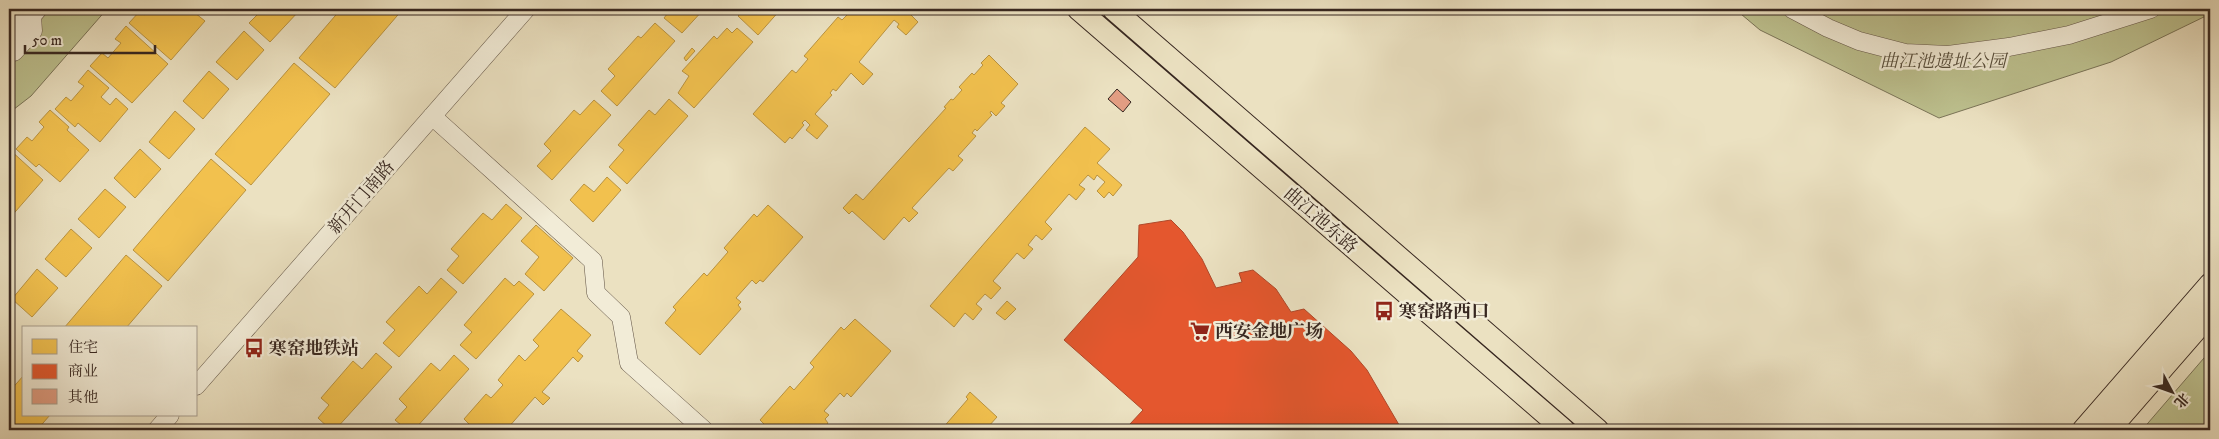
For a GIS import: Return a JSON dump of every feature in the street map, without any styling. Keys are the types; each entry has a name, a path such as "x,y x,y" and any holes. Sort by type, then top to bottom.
{"main road":[{"name":"曲江池东路","path":"1078,9 1564,430"},
{"name":"曲江池东路","path":"1113,9 1598,430"},
{"path":"2083,430 2210,284"},
{"path":"2109,430 2210,314"}],"street":[{"path":"9,41 20,27 20,16 25,9"},
{"path":"9,52 14,52 33,31 32,16 38,9"},
{"name":"新开门南路","path":"198,384 526,9"},
{"path":"1792,9 1859,42 1905,53 1948,55 2009,47 2069,35 2151,9"},
{"path":"432,116 593,261 596,293 621,317 629,363 704,430"},
{"path":"157,430 169,416"}],"green space":[{"path":"9,9 107,9 31,96 9,113"},
{"name":"曲江池遗址公园","path":"1735,9 2210,9 2210,14 2111,62 1939,118 1760,30"},
{"path":"2210,351 2210,421 2202,430 2142,430"}],"building: 住宅":[{"path":"150,9 190,9 205,21 171,60 129,23 140,11 145,15"},
{"path":"198,9 211,9 205,15"},
{"path":"263,9 297,9 299,11 270,42 249,23"},
{"path":"341,9 403,9 335,88 299,58"},
{"path":"671,9 704,9 682,33 664,18"},
{"path":"745,9 781,9 758,35 738,16"},
{"path":"853,9 905,9 918,22 906,35 897,27 899,24 894,20 859,62 873,74 863,85 851,73 836,91 833,89 830,93 832,95 815,114 828,126 817,139 806,130 810,125 805,120 802,123 804,125 792,139 790,137 785,143 753,114 792,70 796,73 808,59 804,56 838,17 842,20"},
{"path":"655,23 675,41 617,106 601,91 615,76 608,69 638,36 641,38"},
{"path":"126,26 168,64 132,103 90,66 102,53 108,58 121,43 115,39"},
{"path":"727,28 732,33 737,28 753,42 694,108 678,93 689,76 682,71 714,36 717,39"},
{"path":"244,31 264,50 237,80 216,62"},
{"path":"692,48 695,51 686,61 684,58"},
{"path":"989,55 1018,84 1001,103 1005,106 996,116 991,111 992,115 977,131 975,129 972,133 976,136 958,156 963,160 953,171 949,168 912,208 918,213 909,222 904,217 884,240 852,211 849,214 843,208 856,194 863,200 946,108 944,107 951,99 953,100 962,90 959,87 972,73 974,75 983,65 981,63"},
{"path":"294,63 330,94 251,185 215,154"},
{"path":"88,70 109,88 101,97 110,105 116,98 128,109 100,142 78,123 75,127 55,109 66,97 71,101 84,86 78,82"},
{"path":"209,71 229,89 203,119 183,101"},
{"path":"669,99 688,116 627,184 609,167 624,150 618,145 649,110 655,115"},
{"path":"594,100 611,115 552,180 537,166 551,151 544,144 574,110 580,115"},
{"path":"50,110 69,127 67,130 89,150 60,182 39,164 36,167 16,149 27,137 32,141 44,127 39,122"},
{"path":"175,111 195,129 169,159 149,142"},
{"path":"1085,127 1110,149 1097,163 1122,185 1113,196 1109,192 1104,198 1097,191 1105,182 1097,175 1094,180 1088,175 1079,185 1085,189 1076,200 1069,194 1045,222 1052,229 1042,240 1036,235 1028,245 1033,249 1024,259 1017,253 993,281 1001,288 991,299 985,294 976,304 982,309 973,320 965,313 954,327 930,306"},
{"path":"9,149 43,180 9,219"},
{"path":"140,149 161,169 135,198 114,178"},
{"path":"211,159 246,190 168,281 133,250"},
{"path":"607,177 621,190 593,222 570,200 584,184 594,192"},
{"path":"105,189 126,207 99,238 78,219"},
{"path":"506,204 522,218 463,284 447,270 459,256 451,249 483,213 492,220"},
{"path":"768,205 803,237 763,282 760,280 756,284 752,280 736,298 741,302 738,305 741,309 700,355 665,323 676,310 673,307 704,273 707,276 728,252 724,248 754,214 757,217"},
{"path":"536,225 573,258 544,291 525,274 539,257 521,241"},
{"path":"71,229 92,248 66,277 45,259"},
{"path":"126,255 162,286 128,326 66,326"},
{"path":"37,269 58,288 32,317 12,299"},
{"path":"441,278 457,292 399,357 383,343 395,330 386,322 419,286 427,294"},
{"path":"505,278 514,286 519,281 534,294 476,359 460,345 472,332 464,325"},
{"path":"1007,301 1016,309 1005,320 996,313"},
{"path":"561,309 591,335 577,351 583,356 578,362 573,357 542,392 550,398 543,405 535,397 507,429 509,430 464,430 469,424 464,419 486,394 491,398 503,385 498,380 519,355 525,361 539,346 533,340"},
{"path":"855,319 891,351 851,397 847,393 844,397 840,393 824,411 829,415 825,419 828,423 822,430 760,430 765,425 760,420 790,386 794,390 814,367 810,363 841,327 844,330"},
{"path":"376,353 392,367 335,430 331,430 318,418 329,405 321,398 353,361 362,369"},
{"path":"454,355 469,369 414,430 407,430 395,420 407,407 399,399 431,363 440,371"},
{"path":"22,377 22,416 49,416 37,430 9,430 9,392"},
{"path":"970,392 997,417 988,427 992,430 941,430 968,399 966,397"}],"building: 商业":[{"name":"西安金地广场","path":"1171,220 1183,232 1202,259 1216,288 1242,282 1239,273 1253,270 1276,289 1291,312 1304,309 1351,351 1367,370 1402,430 1136,430 1130,424 1143,410 1064,340 1138,257 1139,225"}],"building: 其他":[{"path":"1117,89 1131,102 1123,112 1108,99"}],"place":[{"name":"寒窑路西口","path":"1384,311"},
{"name":"西安金地广场","path":"1200,331"},
{"name":"寒窑地铁站","path":"254,348"}]}
